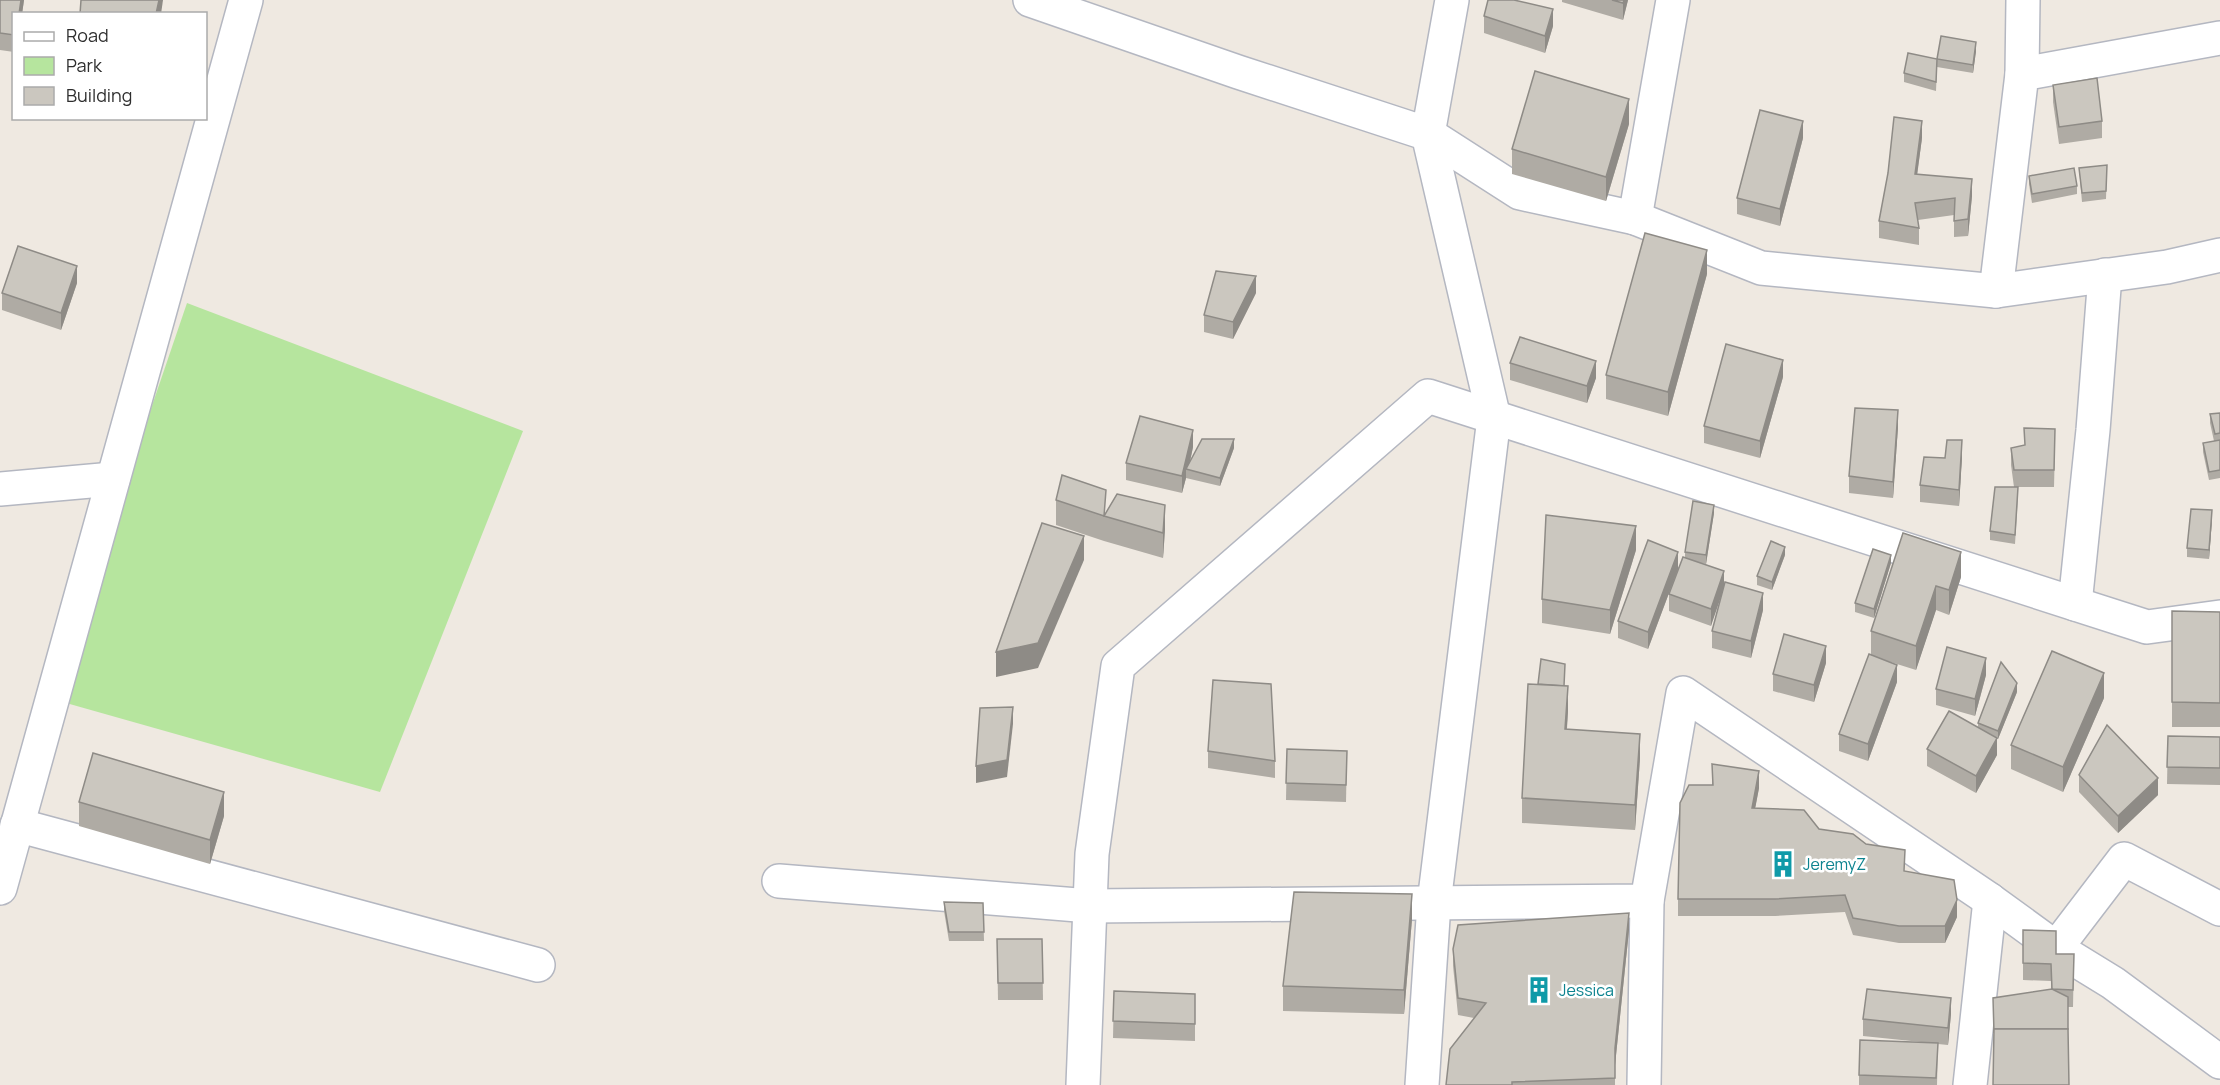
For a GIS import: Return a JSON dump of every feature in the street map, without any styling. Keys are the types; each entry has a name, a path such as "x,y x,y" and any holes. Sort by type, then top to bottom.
{"street":[{"path":"0,888 246,0"},
{"path":"1030,0 1238,72 1428,134 1520,193 1635,218 1761,268 1996,291 2167,267 2220,255"},
{"path":"1422,1085 1434,903 1494,418 1428,134 1452,0"},
{"path":"1635,218 1673,0"},
{"path":"1996,291 2022,74 2024,0"},
{"path":"2022,74 2220,38"},
{"path":"2075,604 2093,430 2105,275"},
{"path":"1083,1085 1092,854 1118,666 1428,396 2147,627 2220,617"},
{"path":"0,489 113,479"},
{"path":"1644,1085 1647,902 1683,693 1990,900 2056,948 2113,983 2220,1062"},
{"path":"17,825 538,964"},
{"path":"2056,948 2124,859 2220,909"},
{"path":"779,880 1090,906 1647,902"},
{"path":"1970,1085 1990,900"}],"green space":[{"path":"187,303 523,431 380,792 52,699"}],"building":[{"path":"0,0 21,0 19,12 12,12 12,35 0,33"},
{"path":"81,0 159,0 156,12 80,12"},
{"path":"1488,0 1514,0 1553,9 1545,36 1484,16"},
{"path":"1941,36 1976,42 1973,65 1937,59"},
{"path":"1908,53 1937,59 1936,82 1904,73"},
{"path":"1535,71 1629,99 1606,177 1512,149"},
{"path":"2097,78 2102,121 2059,127 2053,85"},
{"path":"1760,110 1803,121 1780,209 1737,198"},
{"path":"1894,117 1922,121 1915,174 1972,179 1968,219 1954,221 1955,198 1915,203 1919,228 1879,221 1888,173"},
{"path":"2107,165 2106,191 2082,193 2079,168"},
{"path":"2074,168 2077,186 2032,194 2029,176"},
{"path":"1645,233 1707,250 1668,392 1606,375"},
{"path":"18,246 77,266 61,313 2,293"},
{"path":"1216,271 1256,276 1233,322 1204,315"},
{"path":"1520,337 1596,361 1587,386 1510,363"},
{"path":"1726,344 1783,360 1760,441 1704,426"},
{"path":"1855,408 1898,410 1893,482 1849,476"},
{"path":"2220,413 2220,433 2215,434 2210,414"},
{"path":"1140,416 1193,430 1182,476 1126,463"},
{"path":"2024,428 2055,429 2054,470 2014,470 2011,448 2025,445"},
{"path":"1202,439 1234,439 1220,478 1186,469"},
{"path":"1947,440 1962,440 1959,490 1920,485 1924,457 1945,458"},
{"path":"2220,440 2220,470 2209,472 2203,443"},
{"path":"1062,475 1106,490 1104,516 1056,500"},
{"path":"1995,487 2018,487 2015,535 1990,531"},
{"path":"1117,494 1165,505 1163,533 1104,516"},
{"path":"1693,501 1714,505 1706,555 1685,552"},
{"path":"2191,509 2212,510 2209,550 2187,548"},
{"path":"1546,515 1636,526 1610,610 1542,599"},
{"path":"1042,523 1084,536 1038,643 996,652"},
{"path":"1903,533 1961,552 1949,590 1936,586 1916,646 1871,631"},
{"path":"1648,540 1678,552 1648,632 1618,621"},
{"path":"1771,541 1785,547 1772,582 1757,576"},
{"path":"1873,549 1891,555 1874,609 1855,603"},
{"path":"1683,557 1724,571 1711,609 1669,594"},
{"path":"1725,582 1763,593 1751,641 1712,631"},
{"path":"2172,611 2220,612 2220,703 2172,702"},
{"path":"1784,634 1826,646 1814,685 1773,674"},
{"path":"1947,647 1986,658 1975,699 1936,689"},
{"path":"2052,651 2104,673 2063,767 2011,745"},
{"path":"1869,654 1897,665 1868,744 1839,734"},
{"path":"1541,659 1565,664 1564,686 1538,684"},
{"path":"2001,662 2017,683 1998,731 1978,723"},
{"path":"1213,680 1271,684 1275,761 1208,751"},
{"path":"1528,684 1568,686 1565,729 1640,734 1635,805 1522,798"},
{"path":"1013,707 1007,760 976,766 980,708"},
{"path":"1949,711 1997,738 1976,776 1927,749"},
{"path":"2107,725 2158,778 2118,816 2079,775"},
{"path":"2168,736 2220,737 2220,768 2167,767"},
{"path":"1287,749 1347,751 1346,785 1286,783"},
{"path":"93,753 224,792 210,840 79,802"},
{"name":"JeremyZ","path":"1712,764 1759,771 1752,808 1804,810 1819,829 1853,834 1866,844 1905,850 1904,871 1954,880 1957,900 1945,926 1899,926 1853,918 1845,895 1775,899 1678,899 1680,803 1689,785 1713,785"},
{"path":"1294,892 1412,894 1404,990 1283,986"},
{"path":"944,902 983,903 984,932 949,932"},
{"name":"Jessica","path":"1629,913 1615,1048 1615,1078 1512,1082 1512,1085 1446,1085 1450,1049 1486,1003 1458,998 1453,949 1458,925"},
{"path":"2023,930 2056,931 2056,954 2074,954 2073,990 2052,989 2051,964 2023,963"},
{"path":"997,939 1042,939 1043,983 998,983"},
{"path":"1867,989 1951,998 1948,1028 1863,1019"},
{"path":"2052,989 2068,997 2068,1029 1994,1029 1994,1033 1993,998"},
{"path":"1114,991 1195,994 1195,1024 1113,1021"},
{"path":"1994,1029 2068,1029 2069,1085 1993,1085"},
{"path":"1860,1040 1938,1043 1936,1078 1859,1075"}],"place":[{"name":"JeremyZ","path":"1783,864"},
{"name":"Jessica","path":"1539,990"}]}
